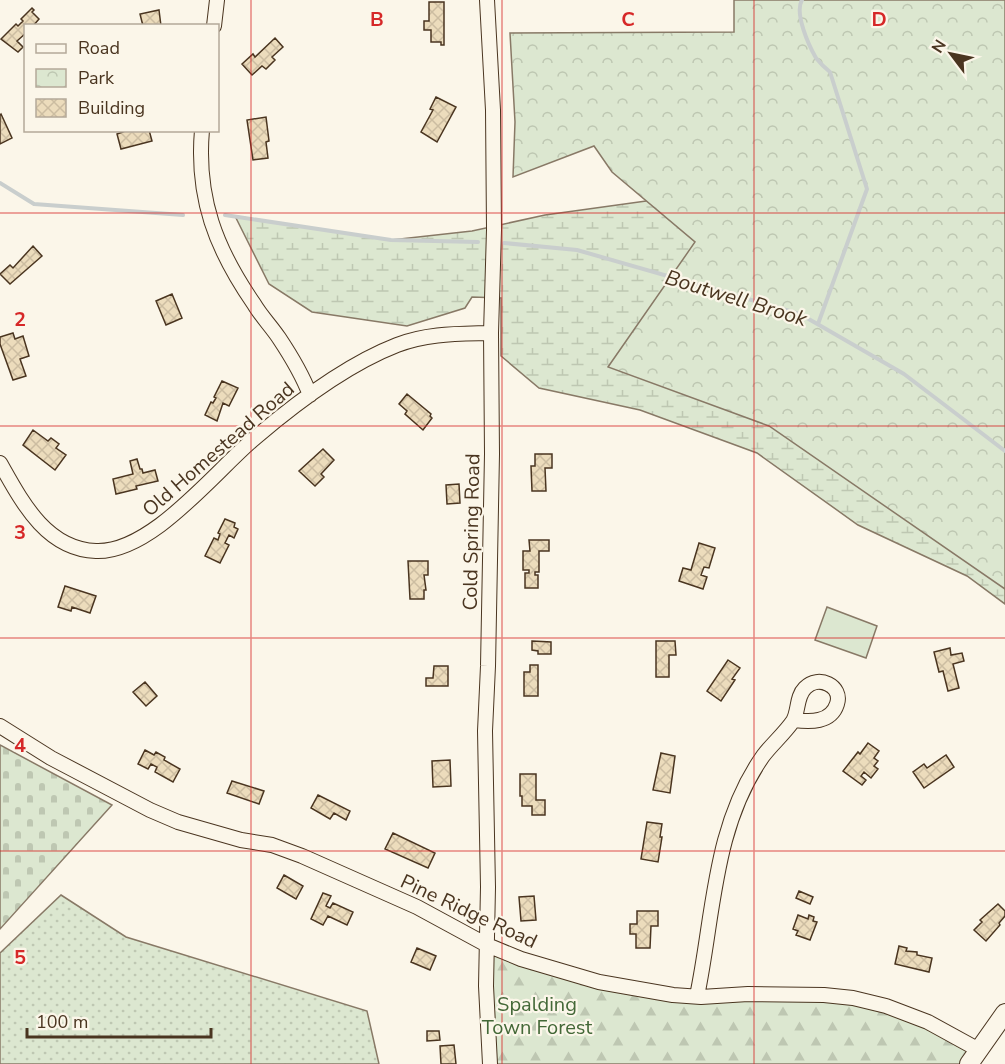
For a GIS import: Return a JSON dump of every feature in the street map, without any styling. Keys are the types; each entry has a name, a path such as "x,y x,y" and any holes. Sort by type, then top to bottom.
{"main road":[{"path":"974,1057 1005,1013"}],"street":[{"path":"214,24 217,0"},
{"name":"Cold Spring Road","path":"487,0 493,122 494,230 491,333 492,454 485,731 488,887 486,986 490,1064"},
{"path":"202,132 201,182 222,252 294,362 310,395"},
{"name":"Old Homestead Road","path":"0,463 40,525 53,537 77,548 96,551 112,550 148,534 183,506 256,437 310,395 368,359 396,345 442,334 491,333"},
{"path":"697,996 705,958 711,899 734,812 755,769 794,720"},
{"name":"Pine Ridge Road","path":"0,726 51,758 159,814 178,822 241,840 272,845 303,856 417,907 487,945 521,959 599,982 650,992 697,996 824,994 854,998 886,1006 928,1022 974,1057"}],"green space":[{"path":"734,0 1005,0 1005,589 769,426 608,367 695,242 612,172 594,146 513,177 515,122 510,33 734,32"},
{"path":"675,197 1005,241 1005,604 967,576 858,525 757,453 640,410 539,388 501,356 501,298 472,297 465,308 407,326 312,312 269,284 235,216 391,240 472,231 545,215"},
{"path":"827,607 877,626 866,658 815,640"},
{"path":"0,745 112,805 0,929"},
{"path":"61,895 126,937 367,1011 379,1064 0,1064 0,953"},
{"name":"Spalding Town Forest","path":"487,945 672,995 853,998 979,1050 969,1064 490,1064"}],"building":[{"path":"429,2 444,2 444,45 441,45 441,42 431,42 431,30 424,30 424,21 429,21"},
{"path":"32,8 34,10 32,12 39,19 35,24 24,24 24,35 17,41 23,47 18,52 1,39 16,24 18,26 23,21 21,19"},
{"path":"159,10 161,24 142,24 140,14"},
{"path":"275,38 283,47 272,57 275,60 266,69 262,66 252,75 242,64 253,54 255,57"},
{"path":"436,97 456,107 437,142 421,132 433,110 430,109"},
{"path":"0,115 12,138 0,144"},
{"path":"266,117 269,141 266,142 268,158 253,160 247,120"},
{"path":"150,132 152,141 121,149 117,134"},
{"path":"33,246 42,256 10,284 0,274 10,265 13,268"},
{"path":"172,294 182,318 166,325 156,301"},
{"path":"13,333 15,339 23,336 29,356 20,359 26,376 13,380 0,344 0,337"},
{"path":"222,381 238,388 229,406 223,403 217,421 205,415 211,402 213,403 216,398 214,397"},
{"path":"407,394 431,414 432,418 423,430 405,414 407,411 399,404"},
{"path":"33,430 48,441 51,438 59,444 56,448 66,455 55,470 23,445"},
{"path":"323,449 334,460 321,474 324,477 315,486 299,471"},
{"path":"535,454 552,454 552,468 545,468 546,491 532,491 531,466 535,466"},
{"path":"137,459 143,473 155,470 158,481 116,494 113,479 133,474 130,461"},
{"path":"459,484 460,503 447,504 446,485"},
{"path":"225,519 235,523 234,527 238,529 234,538 229,535 225,543 229,545 220,563 205,556 214,538 218,540 220,534 218,533"},
{"path":"529,540 549,540 549,551 539,551 539,572 535,572 535,575 538,575 538,588 525,588 525,573 529,573 529,570 523,570 523,551 530,551"},
{"path":"699,543 715,548 709,568 704,567 701,575 707,577 703,589 679,581 683,568 691,570"},
{"path":"408,561 428,561 428,575 424,575 426,590 424,590 424,599 410,599"},
{"path":"65,586 96,596 90,613 72,607 71,611 58,607"},
{"path":"532,641 551,642 551,654 538,654 538,651 532,650"},
{"path":"656,641 675,641 676,655 669,655 669,677 656,677"},
{"path":"950,648 951,655 962,653 964,661 953,664 959,688 948,691 943,671 939,672 934,652"},
{"path":"728,660 740,668 721,701 707,691"},
{"path":"530,665 538,665 538,696 524,696 524,672 530,672"},
{"path":"434,666 448,666 448,686 426,686 426,678 433,678"},
{"path":"145,682 157,696 146,706 133,692"},
{"path":"868,743 879,751 874,758 878,761 874,766 878,769 871,778 864,772 861,776 866,780 862,785 843,771"},
{"path":"145,750 154,755 156,752 165,757 164,760 180,769 173,782 155,772 157,767 151,764 148,769 138,764"},
{"path":"661,753 675,756 670,793 653,790"},
{"path":"946,755 954,767 924,788 913,772 924,764 927,768"},
{"path":"450,760 451,786 433,787 432,761"},
{"path":"520,774 536,774 536,800 545,800 545,815 532,815 532,806 522,806"},
{"path":"232,781 264,791 259,804 227,793"},
{"path":"318,795 350,811 346,820 334,813 330,819 311,808"},
{"path":"647,822 662,824 658,862 641,859"},
{"path":"393,833 435,853 428,868 385,849"},
{"path":"284,875 303,886 296,899 277,888"},
{"path":"799,891 813,897 810,904 796,898"},
{"path":"323,893 331,896 326,906 330,908 333,903 353,912 347,925 328,916 323,925 311,919"},
{"path":"534,896 536,920 521,921 519,897"},
{"path":"998,904 1005,911 1005,916 986,941 974,930 982,922 980,920"},
{"path":"637,911 658,911 658,926 651,926 650,948 636,948 636,934 630,934 630,924 637,924"},
{"path":"798,915 808,919 809,915 814,917 813,921 817,922 810,940 796,935 798,931 793,929"},
{"path":"899,946 907,948 906,951 917,952 917,955 932,958 929,972 895,964"},
{"path":"417,948 436,956 430,970 411,962"},
{"path":"427,1031 439,1031 440,1040 427,1041"},
{"path":"454,1045 456,1064 441,1064 440,1046"}],"waterway":[{"path":"802,0 800,13 803,29 816,58 830,72 867,189 818,324"},
{"name":"Boutwell Brook","path":"0,183 34,204 183,215"},
{"name":"Boutwell Brook","path":"225,215 391,240 478,242"},
{"name":"Boutwell Brook","path":"504,243 577,250 800,314 904,374 1005,451"}]}
